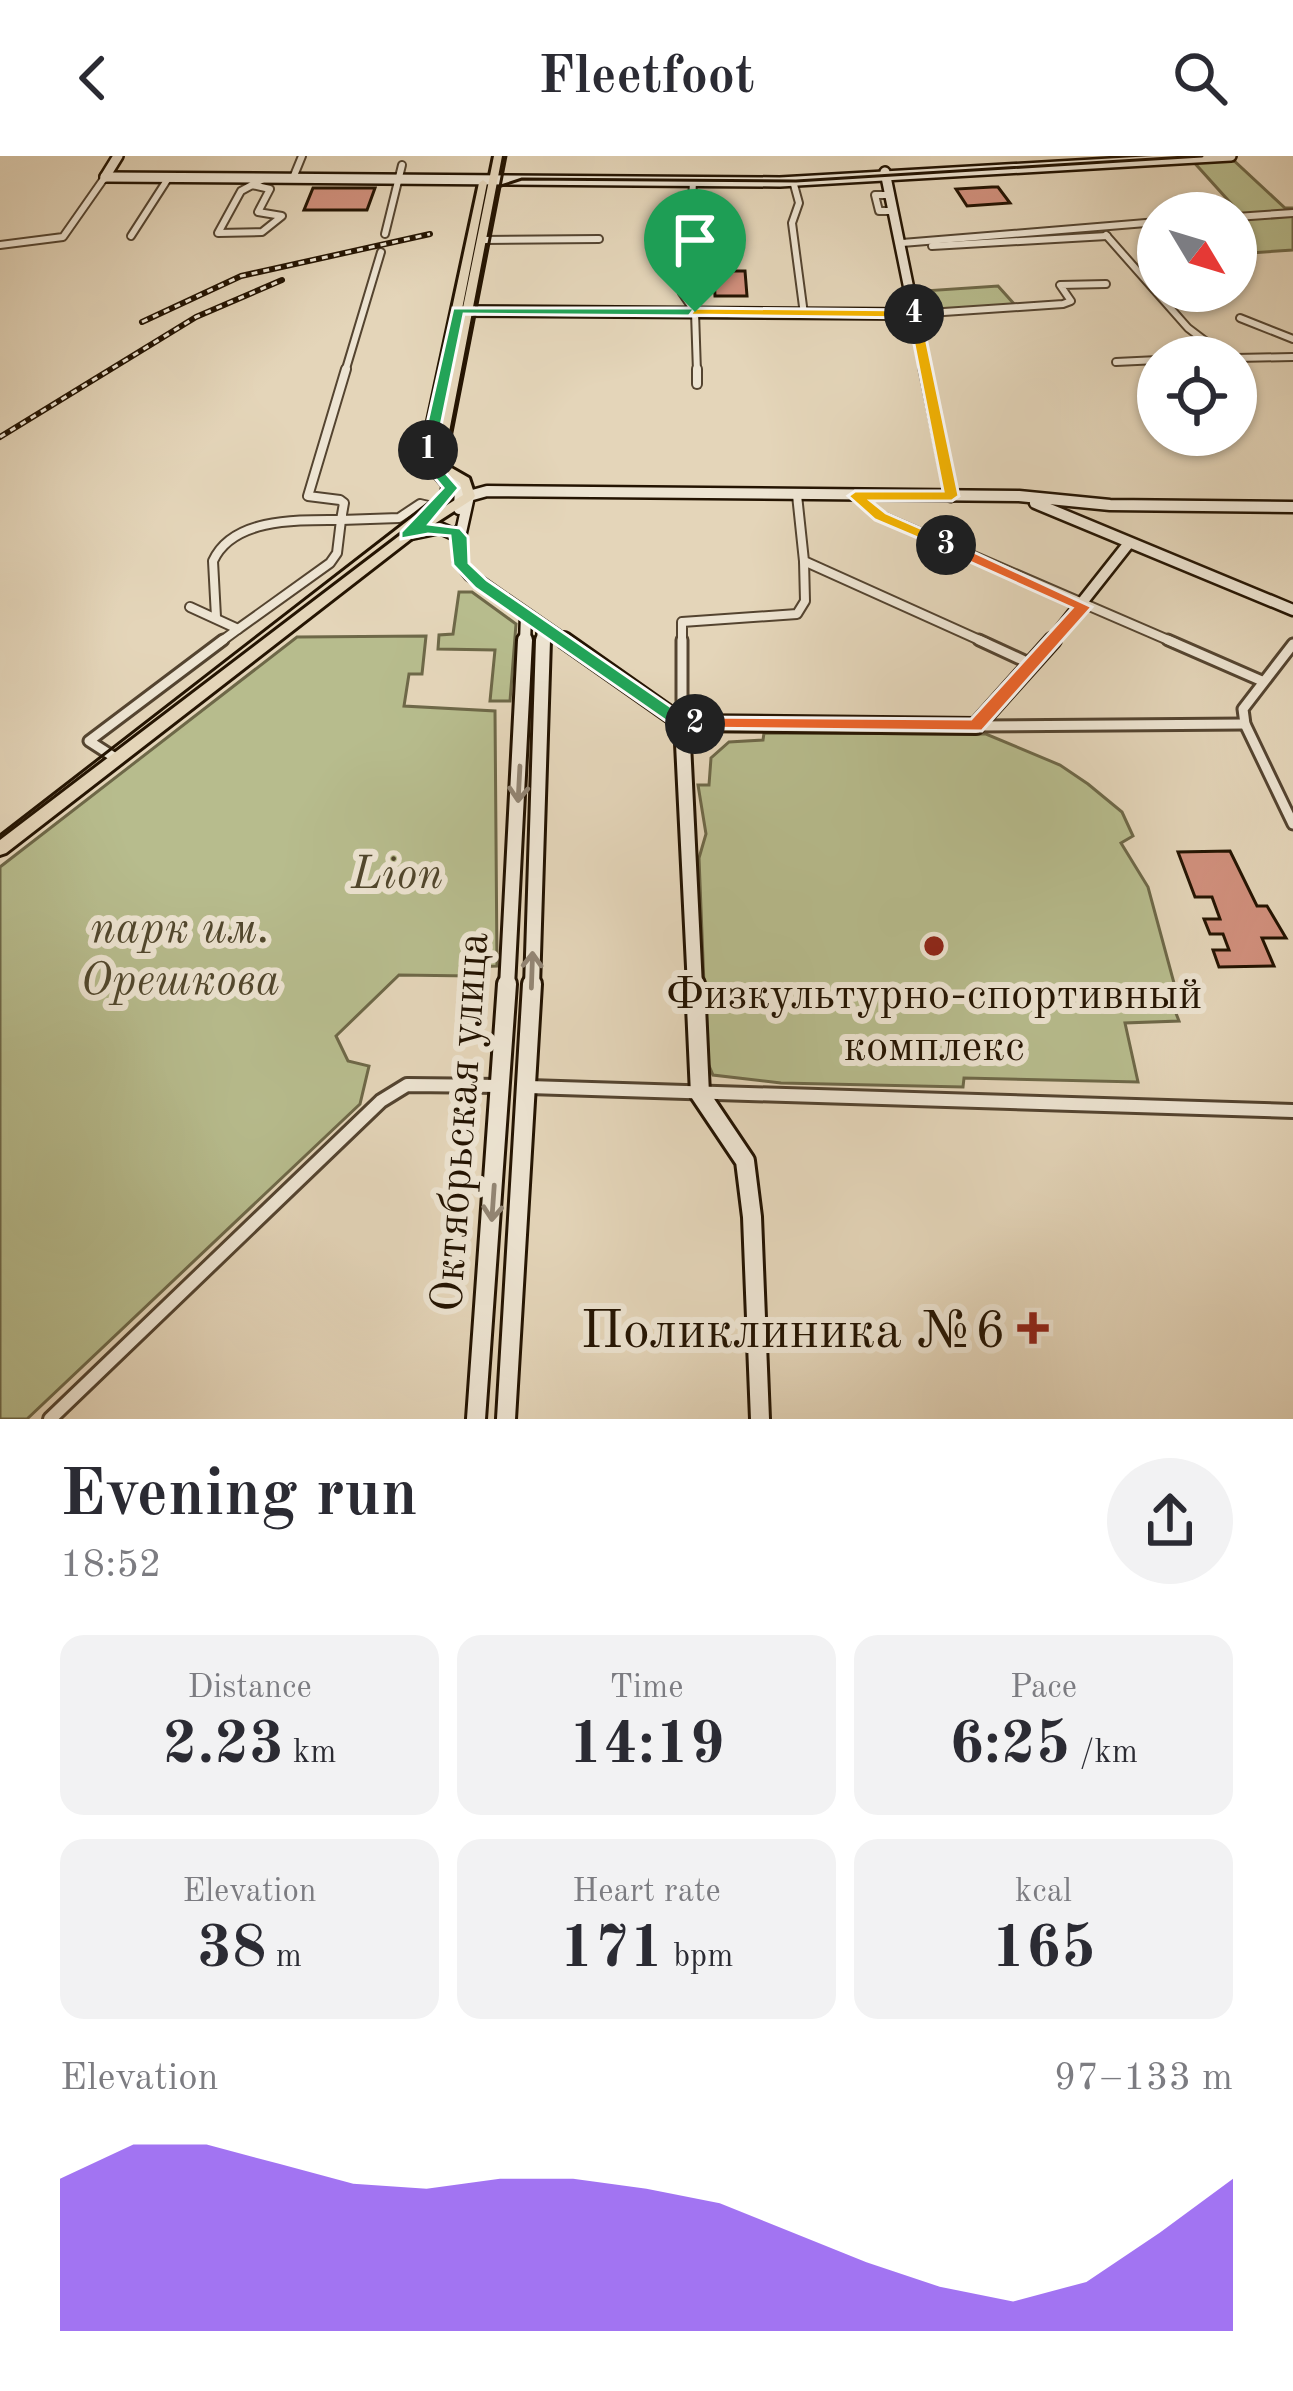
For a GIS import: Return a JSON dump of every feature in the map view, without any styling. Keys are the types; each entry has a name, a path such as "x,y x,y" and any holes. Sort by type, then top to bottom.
{"main road":[{"path":"0,849 406,536 451,488 428,456 483,240 493,179 489,156"},
{"path":"406,536 464,500 465,481 444,468 438,458 498,156"}],"street":[{"path":"0,244 64,237 118,156"},
{"path":"258,212 270,189 291,178 302,156"},
{"path":"493,179 794,181 1146,156"},
{"path":"105,177 773,179 1231,156"},
{"path":"385,234 402,165"},
{"path":"885,174 952,496"},
{"path":"131,236 169,177"},
{"path":"230,212 282,216 264,233 218,233 230,212 250,185 265,178"},
{"path":"693,181 688,285 682,293 695,312 697,384"},
{"path":"794,181 799,196 792,223 804,314"},
{"path":"250,185 270,189"},
{"path":"1257,216 1293,213"},
{"path":"903,245 1137,224"},
{"path":"1095,227 1199,336"},
{"path":"903,245 1107,236"},
{"path":"483,240 599,238"},
{"path":"117,758 88,741 330,563 337,553 344,503 310,498 308,492 381,252"},
{"path":"464,310 914,314 1063,304 1071,301 1060,285 1106,284"},
{"path":"1240,318 1293,339"},
{"path":"1272,333 1291,353"},
{"path":"1257,356 1291,353"},
{"path":"1116,362 1137,361"},
{"path":"446,478 460,488 464,500 461,565 682,724 1245,724"},
{"path":"465,481 488,491"},
{"path":"464,500 488,491 1019,496 1110,505 1293,507"},
{"path":"760,1419 753,1222 745,1161 700,1094 682,724 682,622 776,620 796,614 806,601 797,495"},
{"path":"855,496 881,516 1262,681"},
{"path":"1019,496 1293,610"},
{"path":"215,617 212,559 222,545 269,525 400,518 415,505 436,508"},
{"path":"406,536 440,528 460,537"},
{"path":"976,726 1084,607 1130,543"},
{"path":"804,561 1031,664"},
{"path":"190,607 238,629"},
{"name":"Октябрьская улица","path":"506,1419 529,1087 534,884 532,667 526,615"},
{"name":"Октябрьская улица","path":"532,667 543,626"},
{"path":"1293,644 1243,709 1245,724 1293,824"},
{"name":"Октябрьская улица","path":"476,1419 513,884 530,729"},
{"path":"513,884 534,884"},
{"path":"50,1419 381,1101 406,1085 502,1086"},
{"path":"529,1087 700,1094 722,1089 1293,1111"}],"green space":[{"path":"1230,157 1285,208 1293,208 1293,250 1257,253 1257,192 1221,192 1191,159"},
{"path":"998,286 1015,305 931,312 923,291"},
{"path":"459,592 472,592 516,624 510,701 490,701 495,650 438,649 439,635 453,634"},
{"name":"парк им. Орешкова","path":"426,636 422,674 409,674 404,706 495,711 497,966 472,967 471,976 399,975 336,1036 348,1061 369,1066 360,1104 27,1419 0,1419 0,867 297,637"},
{"name":"Физкультурно-спортивный комплекс","path":"764,733 986,734 1060,765 1122,812 1133,836 1121,843 1148,887 1174,983 1170,998 1179,1021 1125,1023 1138,1082 964,1078 963,1087 781,1083 713,1075 707,1061 699,858 706,834 698,785 709,785 711,758 729,742 763,740"}],"building":[{"path":"998,187 1010,203 967,206 956,189"},
{"path":"313,188 375,188 367,210 304,210"},
{"path":"713,256 725,256 726,271 745,271 747,296 715,296"},
{"path":"1230,851 1257,906 1267,906 1286,938 1262,938 1274,966 1219,967 1213,950 1229,950 1223,934 1210,934 1204,919 1220,919 1212,897 1195,897 1178,852"}],"tram line":[{"path":"0,835 440,494 506,156"},
{"path":"501,186 522,179 796,181 1202,156"}],"railway":[{"path":"142,322 241,276 430,234"},
{"path":"0,437 196,317 282,280"}],"place":[{"name":"Физкультурно-спортивный комплекс","path":"934,946"},
{"name":"Поликлиника №6","path":"1033,1328"}],"route":[{"path":"458,310 695,312 914,314 952,496 855,496 881,516 1084,607 976,726 682,724 470,575 459,561 460,537 455,532 426,529 406,536 441,504 452,484 436,472 428,456 458,310"}],"park label":[{"name":"Lion","path":"397,872"}]}
